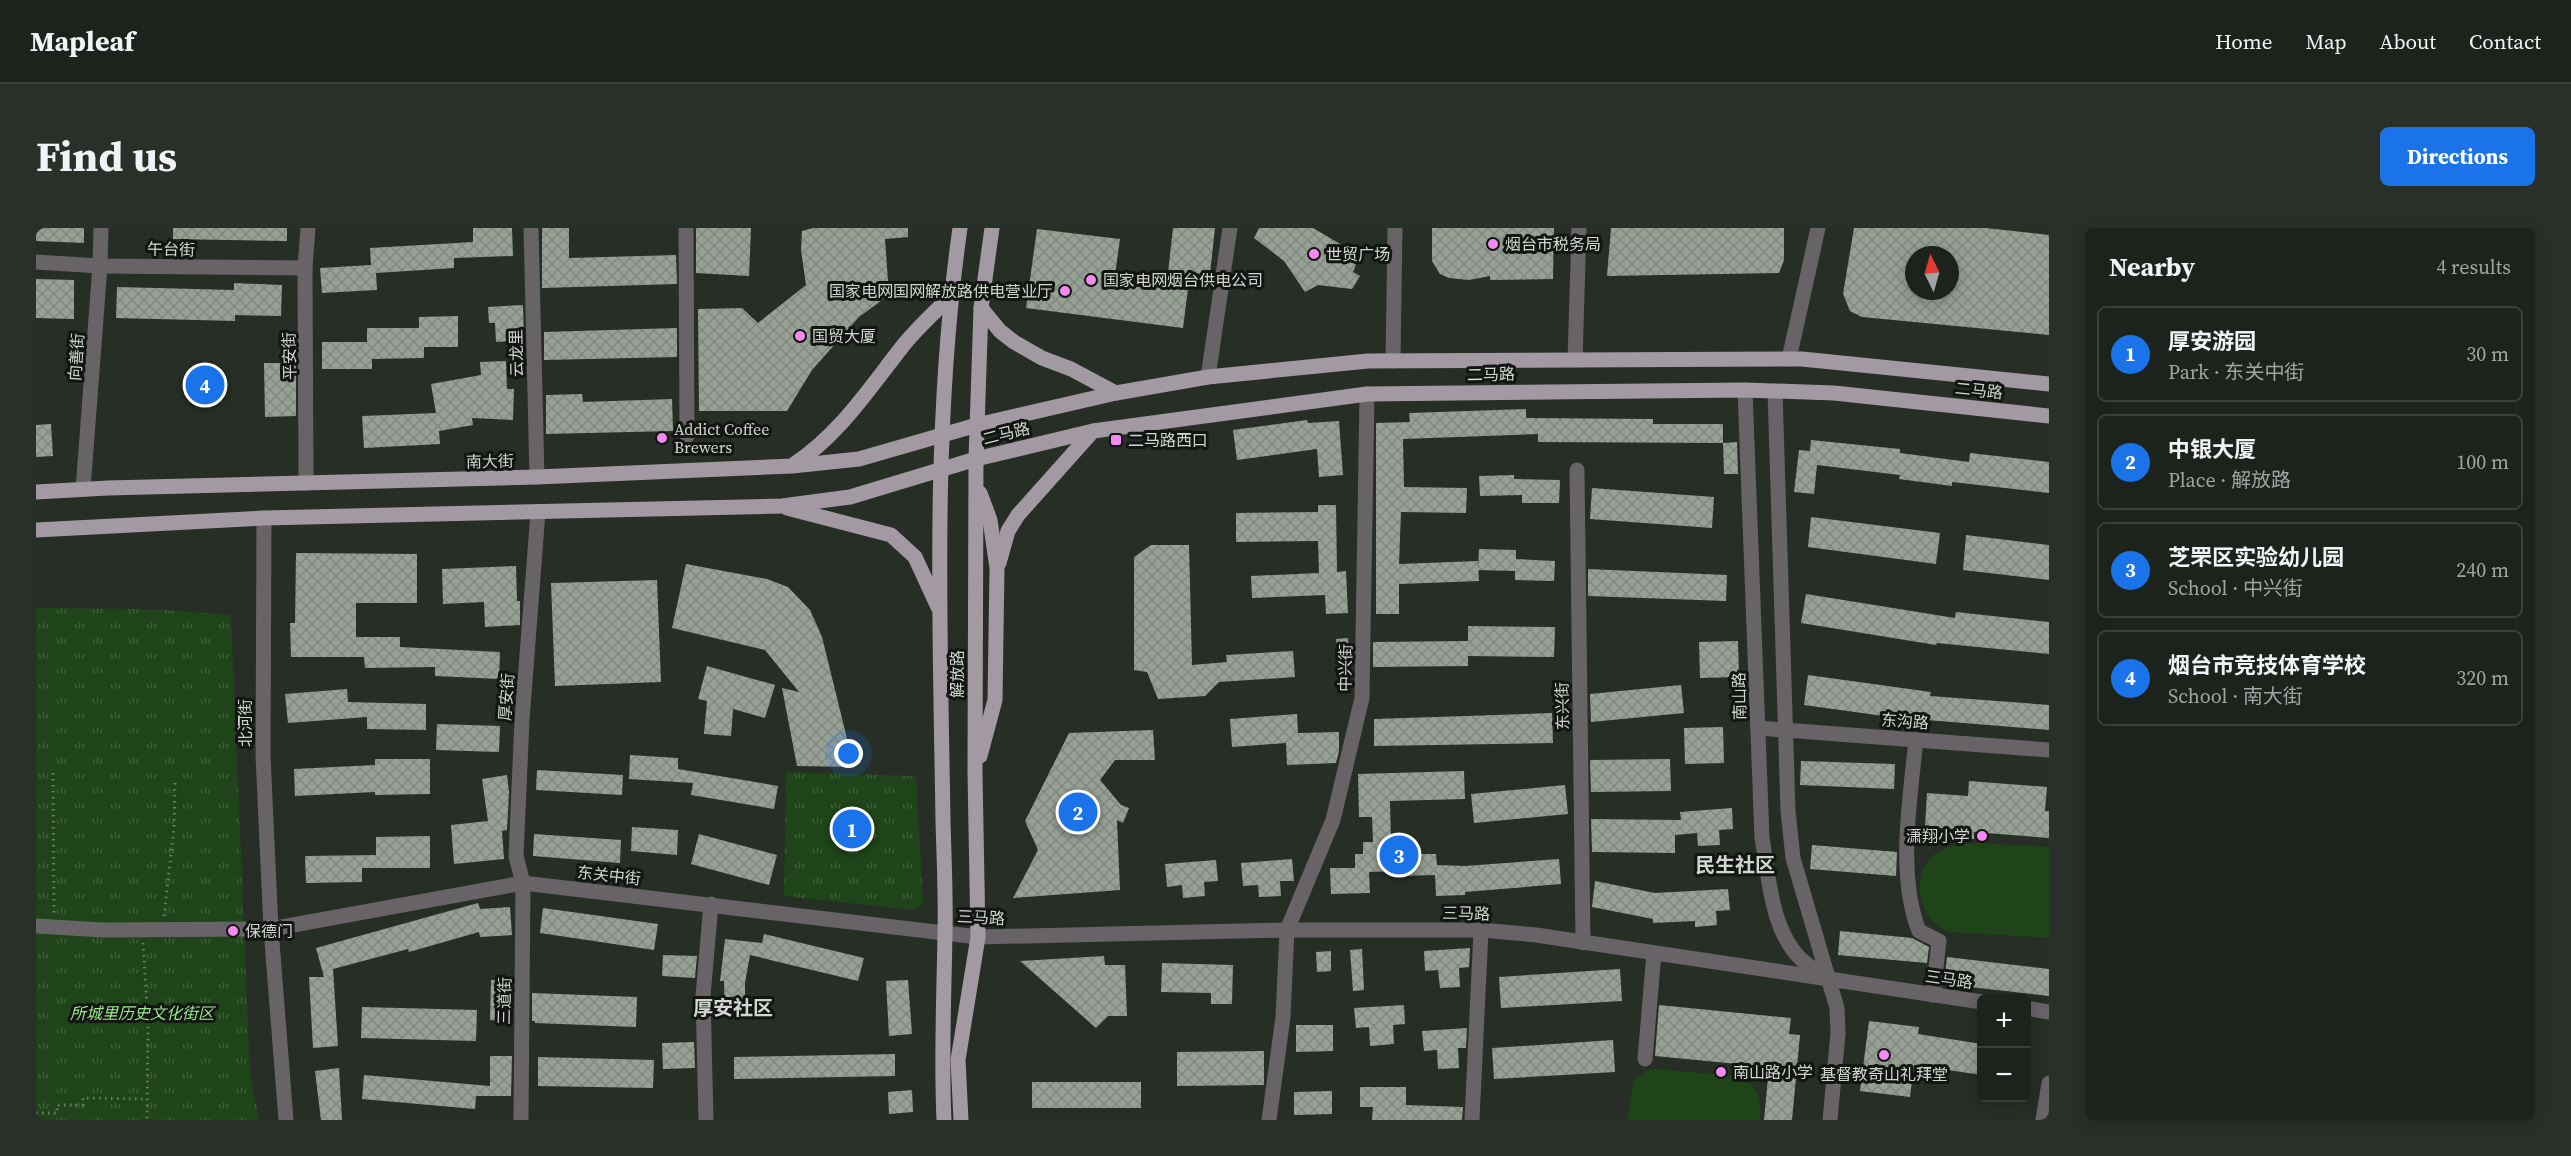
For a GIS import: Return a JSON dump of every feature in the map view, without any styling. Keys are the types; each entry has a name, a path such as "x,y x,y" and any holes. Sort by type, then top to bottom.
{"main road":[{"name":"解放路","path":"944,1120 941,1061 945,933 941,435 950,297 960,228"},
{"name":"解放路","path":"961,1120 958,1060 978,937 974,553 981,308 992,228"},
{"path":"792,466 817,450 837,430 903,345 950,297"},
{"path":"981,308 1000,331 1014,342 1116,393"},
{"name":"二马路","path":"941,435 1116,393 1208,377 1368,361 1789,359 2049,384"},
{"name":"二马路","path":"941,471 976,459 1093,430 1367,394 1745,390 1834,393 2049,416"},
{"path":"997,568 1008,531 1018,515 1093,430"},
{"name":"南大街","path":"36,492 537,477 792,466 858,459 941,435"},
{"path":"36,530 264,518 782,506 850,496 941,471"},
{"path":"975,773 995,700 997,568 990,520 977,485"},
{"path":"782,506 891,535 915,557 941,613"}],"street":[{"name":"向善街","path":"82,489 101,228"},
{"name":"平安街","path":"306,483 305,268 308,228"},
{"name":"云龙里","path":"531,228 537,477"},
{"path":"686,228 687,436"},
{"path":"1208,377 1230,228"},
{"path":"1393,361 1395,228"},
{"path":"1575,360 1579,228"},
{"path":"1789,359 1818,228"},
{"name":"午台街","path":"36,262 100,266 305,268"},
{"name":"南山路","path":"1745,390 1762,838 1772,894 1784,935 1802,960 1830,980"},
{"path":"1775,391 1788,811 1793,858 1837,1008 1838,1033 1830,1120"},
{"name":"中兴街","path":"1287,930 1333,820 1362,698 1367,394"},
{"name":"东兴街","path":"1577,470 1583,943"},
{"name":"厚安街","path":"523,883 516,856 522,720 538,512"},
{"name":"北河街","path":"264,518 262,756 271,929 286,1120"},
{"name":"东沟路","path":"1758,728 2049,750"},
{"path":"1916,740 1907,866 1911,913 1918,931 1939,941 1933,995"},
{"name":"东关中街","path":"36,926 233,931 271,929 523,883 945,933"},
{"name":"三道街","path":"520,1120 523,883"},
{"path":"706,1120 703,996 711,904"},
{"path":"1269,1120 1284,1017 1287,930"},
{"name":"三马路","path":"945,933 978,937 1287,930 1481,930 1536,935 1977,1001"},
{"path":"1472,1120 1481,930"},
{"path":"1645,1059 1654,953"},
{"path":"2031,1009 2049,1012"},
{"path":"2043,1120 2049,1083"}],"path":[{"path":"53,773 54,927"},
{"path":"167,929 163,912 174,828 175,779"},
{"path":"143,929 148,1021 147,1120"},
{"path":"36,1113 57,1113 57,1105 83,1105 84,1098 147,1099"}],"green space":[{"name":"所城里历史文化街区","path":"36,608 151,609 231,615 250,1072 259,1120 36,1120"},
{"path":"786,772 916,776 923,903 913,910 784,896"},
{"path":"1977,843 2049,847 2049,938 1949,932 1938,926 1930,917 1920,894 1923,870 1929,860 1948,847"},
{"path":"1656,1069 1736,1076 1743,1079 1754,1087 1757,1093 1760,1120 1627,1120 1634,1079 1646,1071"}],"building":[{"path":"36,228 84,228 84,243 36,241"},
{"path":"173,228 287,228 287,241 173,239"},
{"path":"473,228 512,228 513,256 454,258 454,268 376,273 377,290 322,293 320,268 371,265 370,248 473,242"},
{"path":"542,228 569,228 569,258 676,255 677,284 542,288"},
{"path":"696,228 751,228 749,276 696,273"},
{"path":"813,228 908,228 908,237 885,239 889,295 859,317 812,370 787,411 699,411 698,309 742,308 758,323 806,285 801,250 802,231"},
{"name":"国家电网烟台供电公司","path":"1173,228 1215,228 1210,274 1190,273 1183,328 1026,308 1037,229 1120,239 1115,275 1167,282"},
{"name":"世贸广场","path":"1259,228 1313,228 1347,248 1357,262 1353,272 1360,276 1352,289 1318,285 1305,292 1284,261 1254,238"},
{"name":"烟台市税务局","path":"1432,228 1554,228 1553,279 1490,280 1490,276 1469,280 1449,278 1440,274 1432,261"},
{"path":"1611,228 1784,228 1784,260 1779,273 1607,276"},
{"path":"1854,228 1986,228 2049,235 2049,335 1862,317 1850,311 1843,294"},
{"path":"36,279 74,280 74,319 36,318"},
{"path":"234,283 282,285 281,316 235,315 235,321 116,318 117,287 234,290"},
{"path":"523,305 524,340 496,342 495,323 489,323 488,307"},
{"path":"458,316 458,347 424,347 424,358 372,359 372,369 322,369 322,342 367,342 367,328 419,328 419,317"},
{"path":"677,328 677,357 544,360 544,332"},
{"path":"506,361 507,389 514,389 513,420 472,418 473,425 439,431 440,444 364,448 362,416 436,413 431,384 481,375 480,362"},
{"path":"264,363 296,363 296,416 265,417"},
{"path":"582,394 583,402 672,399 673,431 546,434 546,395"},
{"path":"1526,409 1526,418 1653,419 1653,424 1723,424 1723,443 1538,442 1538,434 1403,439 1404,487 1467,488 1466,513 1401,512 1399,564 1478,561 1479,581 1399,584 1399,614 1376,614 1376,423 1410,422 1409,413"},
{"path":"1307,420 1308,423 1339,421 1343,475 1319,477 1317,449 1237,460 1233,430"},
{"path":"51,424 53,456 36,457 36,425"},
{"path":"1811,440 1900,449 1900,453 1969,462 1970,453 2049,462 2049,493 1952,482 1952,486 1899,479 1900,475 1817,465 1814,494 1794,492 1799,450 1810,451"},
{"path":"1737,442 1738,474 1724,474 1723,443"},
{"path":"1514,475 1514,479 1560,480 1559,503 1522,503 1522,495 1480,496 1479,476"},
{"path":"1592,488 1714,497 1712,528 1590,519"},
{"path":"1318,505 1336,505 1337,572 1346,571 1348,613 1326,614 1325,595 1252,598 1251,576 1319,573 1318,541 1236,542 1236,513 1318,512"},
{"path":"1811,517 1940,533 1936,564 1808,547"},
{"path":"1966,535 2049,545 2049,580 1963,570"},
{"path":"1151,545 1189,545 1192,665 1227,662 1226,655 1293,651 1295,677 1219,682 1205,696 1158,699 1147,672 1134,670 1134,557"},
{"path":"1479,549 1516,550 1516,559 1555,561 1554,581 1515,580 1515,571 1478,570"},
{"path":"296,553 417,554 417,603 356,603 356,637 400,637 400,647 500,652 499,679 435,676 435,667 365,668 364,657 291,657 290,623 295,623"},
{"path":"686,564 767,579 788,587 810,610 822,637 854,767 797,766 782,688 799,692 765,650 672,628"},
{"path":"516,566 520,625 485,627 484,602 443,604 442,569"},
{"path":"1588,569 1727,575 1726,601 1588,596"},
{"path":"657,580 661,682 555,686 551,583"},
{"path":"1806,594 1955,618 1956,612 2049,622 2049,654 1937,643 1936,645 1801,623"},
{"path":"1468,626 1555,627 1554,657 1468,656 1468,666 1373,667 1373,642 1468,641"},
{"path":"1348,638 1350,689 1338,689 1336,639"},
{"path":"1738,641 1739,677 1700,678 1699,642"},
{"path":"707,666 775,685 765,718 733,709 731,736 704,734 707,701 698,699"},
{"path":"1808,675 1931,692 1930,696 2049,705 2049,730 1927,720 1927,722 1804,705"},
{"path":"1681,685 1684,713 1591,722 1590,694"},
{"path":"347,689 348,702 426,704 426,730 367,729 367,717 288,723 285,694"},
{"path":"1552,713 1553,743 1374,746 1374,719"},
{"path":"1297,714 1298,733 1339,732 1339,751 1336,763 1287,765 1286,743 1232,747 1230,719"},
{"path":"437,724 500,726 499,752 436,750"},
{"path":"1723,727 1724,763 1685,764 1684,728"},
{"path":"1153,730 1155,760 1115,760 1100,780 1121,805 1129,808 1123,823 1117,820 1120,890 1013,898 1038,850 1025,821 1069,733"},
{"path":"630,755 678,758 678,769 778,786 774,809 691,795 693,783 629,779"},
{"path":"375,759 430,759 430,794 375,795 375,792 295,796 294,769 375,765"},
{"path":"1670,759 1671,791 1591,792 1590,760"},
{"path":"1801,761 1895,764 1894,789 1800,785"},
{"path":"537,770 623,775 622,795 536,790"},
{"path":"1464,771 1465,799 1390,801 1391,842 1408,842 1408,854 1436,854 1437,865 1465,866 1559,859 1561,884 1436,896 1435,875 1400,876 1400,871 1369,872 1370,893 1331,894 1330,868 1355,868 1355,854 1363,854 1363,842 1373,842 1372,817 1359,817 1358,774"},
{"path":"507,775 509,792 507,830 502,831 504,859 454,864 451,825 488,821 482,779"},
{"path":"1969,781 2047,787 2045,811 2049,811 2049,838 1974,832 1974,839 1957,838 1958,829 1925,827 1927,793 1968,796"},
{"path":"1565,785 1568,814 1474,823 1471,794"},
{"path":"1732,808 1733,829 1719,830 1720,845 1698,846 1697,833 1675,835 1675,853 1592,852 1591,819 1681,820 1680,812"},
{"path":"632,827 678,830 677,855 631,851"},
{"path":"534,834 621,840 620,863 533,856"},
{"path":"699,834 777,855 769,885 691,864"},
{"path":"430,836 430,868 362,868 362,882 306,883 305,856 376,855 376,837"},
{"path":"1812,845 1897,852 1896,876 1810,869"},
{"path":"1292,859 1294,881 1280,881 1281,896 1259,897 1258,885 1243,886 1241,863"},
{"path":"1216,860 1218,881 1204,882 1205,896 1183,898 1182,885 1167,887 1165,864"},
{"path":"1595,881 1655,893 1728,889 1730,910 1716,911 1717,925 1695,927 1695,921 1653,923 1653,919 1592,907"},
{"path":"478,903 480,909 510,907 512,935 480,937 479,932 409,952 408,949 333,969 338,1046 313,1048 309,977 324,977 316,948"},
{"path":"543,908 658,924 654,950 540,933"},
{"path":"1840,931 1912,938 1929,947 1927,963 1838,955"},
{"path":"764,934 864,958 858,981 750,955 745,983 745,1016 725,1017 724,981 720,981 725,939 762,943"},
{"path":"1470,948 1469,967 1459,968 1460,987 1440,988 1438,970 1425,971 1424,951"},
{"path":"1362,949 1364,990 1353,991 1350,950"},
{"path":"1331,951 1331,971 1317,972 1316,952"},
{"path":"663,955 697,956 695,978 662,976"},
{"path":"1104,956 1105,965 1125,965 1127,1016 1108,1016 1096,1028 1020,961"},
{"path":"1947,957 2049,969 2049,996 1944,984"},
{"path":"1162,963 1233,965 1232,1004 1211,1004 1211,993 1161,992"},
{"path":"1620,969 1622,1001 1501,1008 1499,977"},
{"path":"491,980 512,981 512,1021 490,1020"},
{"path":"908,980 912,1034 889,1036 886,981"},
{"path":"532,993 637,997 636,1027 535,1023 532,1021"},
{"path":"1404,1005 1405,1024 1393,1025 1394,1044 1370,1046 1369,1027 1356,1028 1354,1008"},
{"path":"1659,1005 1791,1018 1789,1034 1800,1035 1792,1120 1764,1120 1769,1067 1655,1056"},
{"path":"362,1007 477,1010 476,1041 361,1038"},
{"path":"1869,1021 1919,1027 1918,1034 1977,1043 1977,1074 1914,1065 1910,1097 1860,1091"},
{"path":"1296,1025 1333,1025 1333,1051 1296,1052"},
{"path":"1467,1028 1466,1048 1458,1048 1459,1068 1438,1069 1437,1050 1424,1051 1422,1031"},
{"path":"1613,1040 1615,1072 1494,1079 1492,1048"},
{"path":"694,1042 695,1068 663,1069 662,1043"},
{"path":"1264,1051 1264,1085 1177,1086 1177,1052"},
{"path":"895,1054 895,1076 734,1079 734,1057"},
{"path":"490,1056 512,1056 511,1096 476,1096 475,1109 362,1099 364,1075 490,1086"},
{"path":"538,1057 654,1060 653,1088 538,1086"},
{"path":"339,1068 342,1120 321,1120 315,1071"},
{"path":"1032,1082 1141,1082 1141,1108 1032,1108"},
{"path":"1360,1087 1406,1087 1406,1105 1463,1107 1462,1120 1372,1120 1373,1107 1360,1107"},
{"path":"912,1090 913,1112 889,1114 888,1092"},
{"path":"1332,1091 1332,1114 1294,1115 1294,1092"}],"place":[{"name":"烟台市税务局","path":"1493,244"},
{"name":"世贸广场","path":"1314,254"},
{"name":"国家电网烟台供电公司","path":"1091,280"},
{"name":"国家电网国网解放路供电营业厅","path":"1065,291"},
{"name":"国贸大厦","path":"800,336"},
{"name":"烟台市竞技体育学校","path":"205,385"},
{"name":"Addict Coffee Brewers","path":"662,438"},
{"name":"二马路西口","path":"1116,440"},
{"name":"中银大厦","path":"1078,812"},
{"name":"厚安游园","path":"852,829"},
{"name":"潇翔小学","path":"1982,836"},
{"name":"芝罘区实验幼儿园","path":"1399,855"},
{"name":"保德门","path":"233,931"},
{"name":"基督教奇山礼拜堂","path":"1884,1055"},
{"name":"南山路小学","path":"1721,1072"}],"district":[{"name":"民生社区","path":"1735,865"},
{"name":"厚安社区","path":"733,1008"}]}
